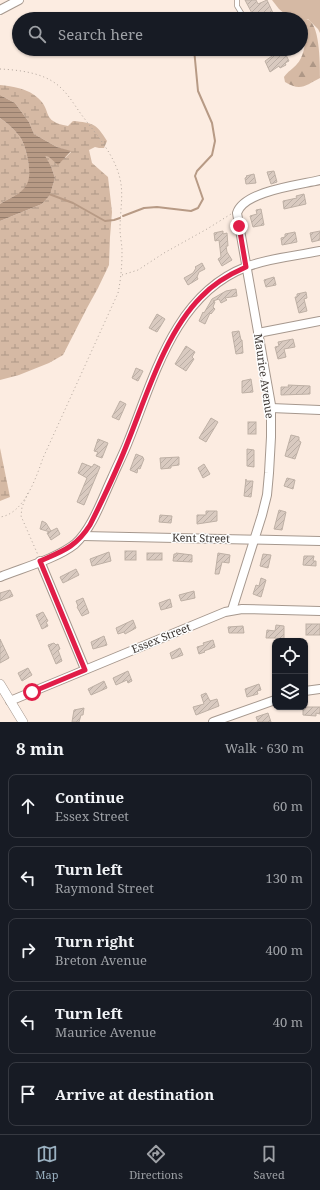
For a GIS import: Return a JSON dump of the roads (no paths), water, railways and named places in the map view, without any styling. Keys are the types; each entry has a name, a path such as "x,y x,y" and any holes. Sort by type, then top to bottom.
{"street":[{"path":"0,10 19,0"},
{"name":"Maurice Avenue","path":"232,610 266,497 271,408 239,226 238,211 244,203 255,196 320,180"},
{"path":"0,577 62,552 83,536 95,514 127,444 160,362 178,328 193,305 208,290 246,267 320,250"},
{"path":"258,333 320,321"},
{"path":"271,408 320,410"},
{"name":"Kent Street","path":"83,536 320,541"},
{"path":"40,561 85,670"},
{"name":"Essex Street","path":"10,701 232,610 320,611"},
{"path":"0,684 23,722"},
{"path":"308,691 320,689"},
{"path":"213,722 272,701"},
{"path":"236,713 236,722"}],"lane":[{"path":"237,0 237,6 241,12"}],"waterway":[{"path":"123,216 144,208 157,207 191,211 198,208 203,199 195,176 197,171 212,155 215,141 212,123 198,91 195,56"},
{"path":"49,194 73,203 105,221 120,218"}]}
